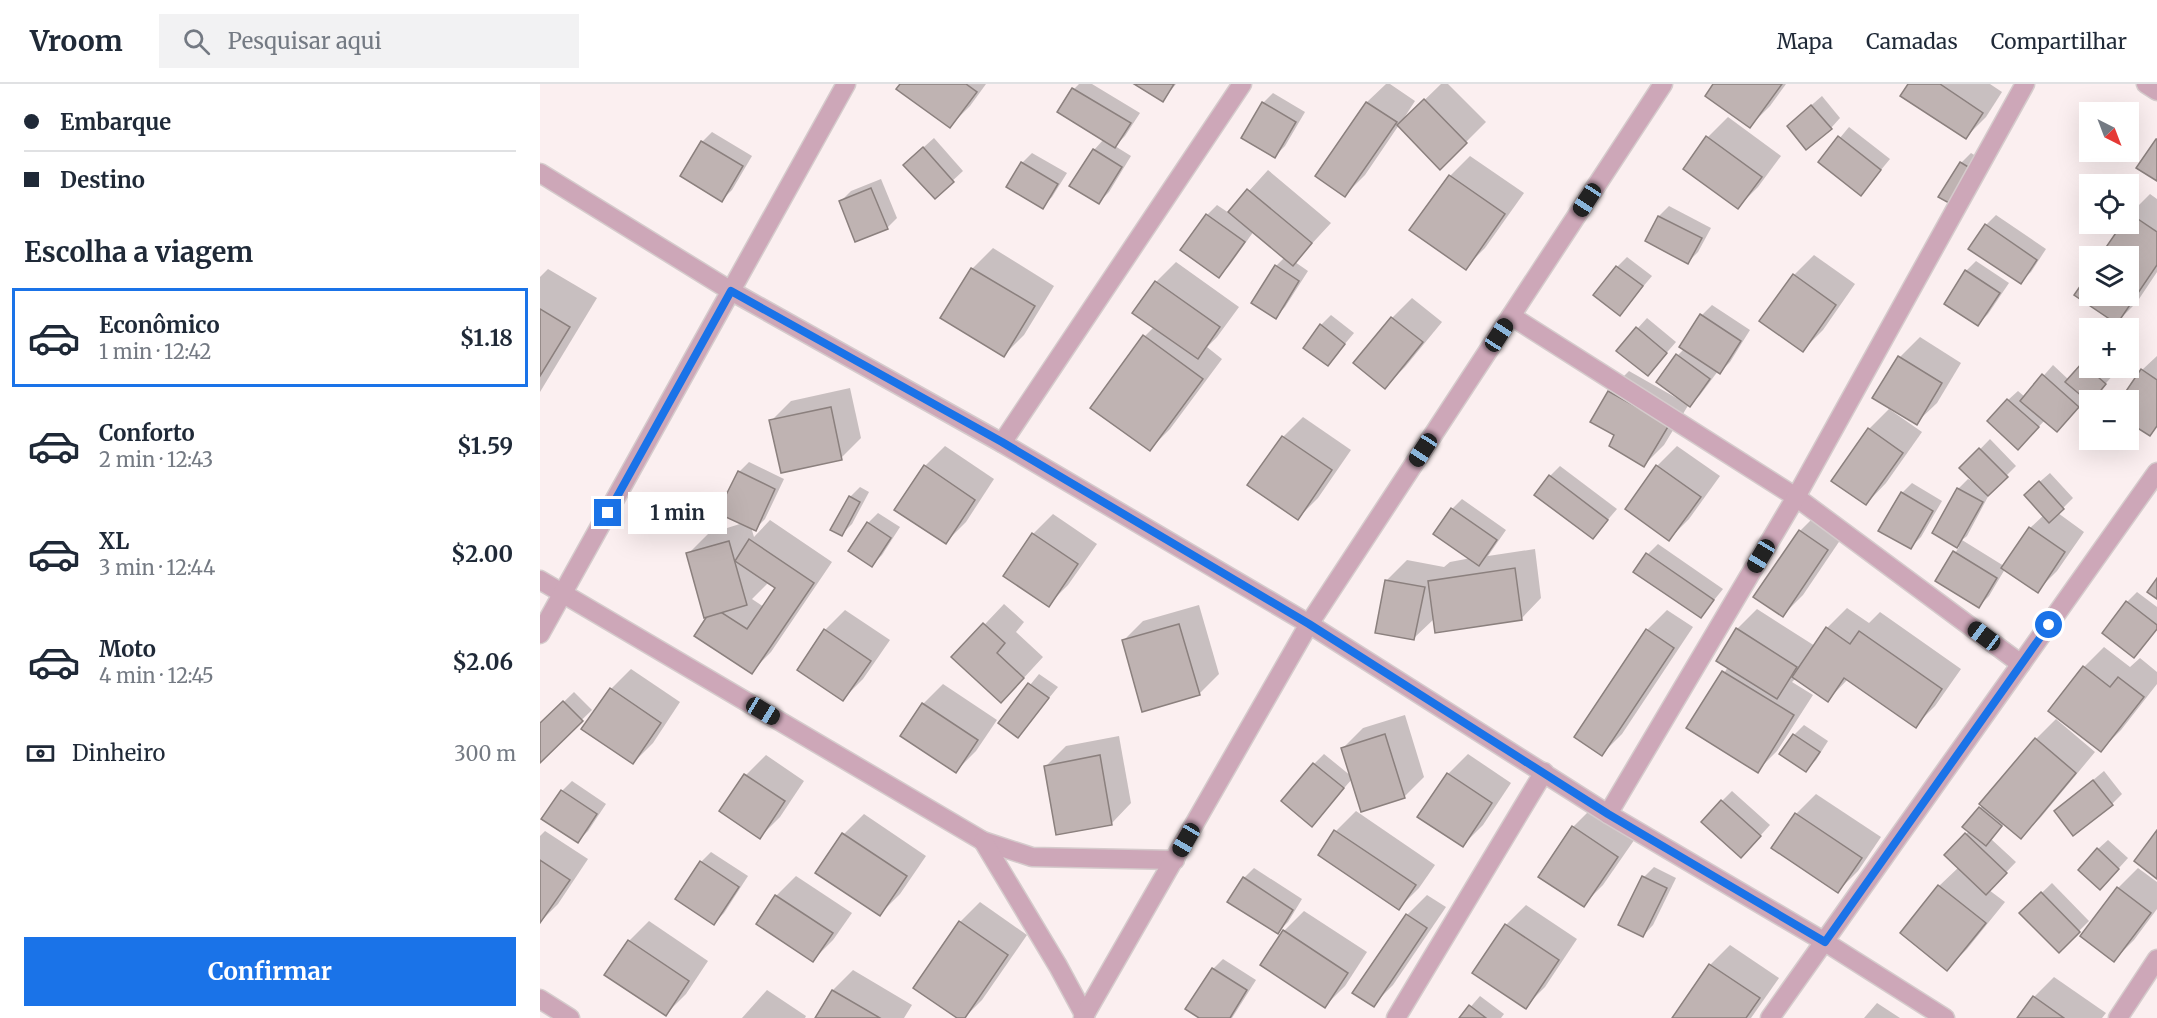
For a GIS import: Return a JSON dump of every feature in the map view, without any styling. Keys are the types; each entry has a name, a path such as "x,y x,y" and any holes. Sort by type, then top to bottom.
{"street":[{"path":"540,634 846,84"},
{"path":"1002,442 1242,84"},
{"path":"1084,1017 1309,624 1662,84"},
{"path":"1608,814 1796,497 2025,84"},
{"path":"2146,84 2157,91"},
{"path":"540,173 731,291 1002,442 1309,624 1608,814 1825,942 1945,1018"},
{"path":"1511,316 1796,497 2021,664"},
{"path":"1770,1018 2157,472"},
{"path":"540,580 983,841 1032,857 1174,860"},
{"path":"1396,1018 1544,772"},
{"path":"983,841 1058,966 1084,1017"},
{"path":"2118,1018 2157,959"},
{"path":"540,999 570,1018"}],"building":[{"path":"900,84 966,84 977,92 950,128 896,89"},
{"path":"1134,84 1174,84 1163,102"},
{"path":"1713,84 1782,84 1750,128 1705,96"},
{"path":"1908,84 1940,84 1983,113 1966,139 1900,96"},
{"path":"1072,88 1131,123 1115,148 1057,112"},
{"path":"1424,99 1467,143 1440,170 1397,125"},
{"path":"1262,102 1296,122 1275,158 1241,138"},
{"path":"1366,102 1397,122 1345,197 1315,176"},
{"path":"1811,105 1832,129 1806,150 1787,126"},
{"path":"1706,136 1762,177 1738,209 1683,169"},
{"path":"1838,136 1881,170 1861,196 1818,162"},
{"path":"2157,139 2157,181 2136,168"},
{"path":"701,141 743,166 722,202 680,176"},
{"path":"923,147 954,182 935,199 903,165"},
{"path":"1093,149 1122,167 1099,204 1069,186"},
{"path":"1021,162 1058,184 1043,209 1006,187"},
{"path":"1960,162 1970,168 1949,203 1938,197"},
{"path":"1449,175 1505,214 1466,270 1409,230"},
{"path":"871,188 888,229 855,242 839,201"},
{"path":"1247,189 1312,243 1293,266 1228,212"},
{"path":"1206,214 1245,242 1219,278 1180,250"},
{"path":"1658,216 1702,238 1688,264 1645,241"},
{"path":"2139,220 2157,232 2157,265 2139,292 2139,246 2107,246 2115,234 2139,234"},
{"path":"1985,224 2037,260 2021,284 1968,249"},
{"path":"1275,265 1299,281 1276,319 1251,303"},
{"path":"1616,266 1643,286 1620,316 1593,295"},
{"path":"971,268 1035,306 1004,357 940,318"},
{"path":"1965,270 2000,293 1978,326 1944,304"},
{"path":"1793,274 1836,305 1803,352 1759,321"},
{"path":"1155,281 1220,327 1198,359 1132,313"},
{"path":"2079,288 2079,298 2074,295"},
{"path":"2090,306 2129,306 2121,318 2108,318"},
{"path":"540,309 570,327 540,376"},
{"path":"1700,314 1741,341 1720,374 1679,347"},
{"path":"1391,317 1423,342 1385,389 1353,363"},
{"path":"1320,324 1345,344 1328,366 1303,348"},
{"path":"1636,327 1667,353 1648,376 1616,351"},
{"path":"1143,335 1203,379 1150,451 1090,408"},
{"path":"1676,354 1710,379 1690,407 1656,382"},
{"path":"1898,356 1942,383 1917,425 1872,398"},
{"path":"2079,366 2079,378 2099,378 2106,384 2101,390 2079,390 2079,394 2065,382"},
{"path":"2141,369 2157,380 2157,426 2150,436 2139,429 2139,390 2127,390 2135,378 2139,378"},
{"path":"2042,374 2079,407 2057,432 2020,401"},
{"path":"1608,391 1669,425 1644,467 1609,446 1614,435 1590,422"},
{"path":"2007,399 2039,427 2018,450 1987,421"},
{"path":"831,407 842,460 781,473 769,420"},
{"path":"1868,428 1903,453 1866,505 1831,481"},
{"path":"1282,436 1332,470 1298,520 1247,485"},
{"path":"1979,448 2008,477 1988,496 1959,468"},
{"path":"924,465 975,500 946,544 894,510"},
{"path":"1656,465 1701,497 1669,541 1625,509"},
{"path":"738,471 775,489 756,531 717,513"},
{"path":"1549,475 1608,520 1593,539 1534,495"},
{"path":"2039,481 2064,509 2049,523 2024,495"},
{"path":"1957,488 1983,502 1957,548 1932,533"},
{"path":"1901,492 1933,511 1911,549 1878,531"},
{"path":"849,496 860,502 842,536 830,530"},
{"path":"1451,508 1497,540 1479,566 1433,534"},
{"path":"867,522 891,538 872,567 848,551"},
{"path":"2029,527 2065,552 2038,593 2001,568"},
{"path":"1799,530 1828,550 1783,617 1753,597"},
{"path":"1032,533 1078,564 1049,607 1003,576"},
{"path":"749,539 814,583 752,674 694,636 713,607 747,629 775,588 735,561"},
{"path":"729,541 747,605 704,618 686,553"},
{"path":"1953,551 1997,578 1979,608 1935,581"},
{"path":"1646,553 1714,600 1701,618 1633,572"},
{"path":"1515,568 1522,620 1435,633 1428,581"},
{"path":"2157,578 2157,599 2147,592"},
{"path":"1385,580 1425,587 1414,640 1375,633"},
{"path":"2126,601 2157,625 2157,629 2134,658 2102,633"},
{"path":"983,623 1005,643 997,653 1024,678 1001,703 951,657"},
{"path":"1179,624 1200,695 1142,712 1122,640"},
{"path":"1826,627 1850,644 1859,631 1942,689 1916,728 1844,678 1828,702 1792,677"},
{"path":"1736,628 1797,667 1777,699 1716,661"},
{"path":"824,629 871,661 843,701 797,670"},
{"path":"1646,629 1674,648 1602,756 1574,737"},
{"path":"2083,666 2110,687 2118,677 2144,697 2101,752 2048,711"},
{"path":"1722,671 1794,715 1758,773 1686,728"},
{"path":"1028,683 1049,698 1018,738 998,723"},
{"path":"610,688 661,723 633,764 581,729"},
{"path":"563,701 583,721 540,763 540,723"},
{"path":"922,703 978,740 956,773 900,736"},
{"path":"1385,734 1405,798 1361,812 1341,748"},
{"path":"1793,734 1820,752 1806,772 1779,754"},
{"path":"2035,738 2076,773 2021,839 1979,804"},
{"path":"1100,755 1112,825 1056,835 1044,766"},
{"path":"1313,763 1344,788 1312,827 1281,801"},
{"path":"1447,773 1492,803 1463,847 1417,817"},
{"path":"744,774 785,801 760,839 719,811"},
{"path":"2093,780 2113,805 2073,836 2054,811"},
{"path":"561,790 597,814 578,843 541,819"},
{"path":"1721,800 1761,836 1741,858 1701,822"},
{"path":"1979,807 2002,826 1986,846 1962,827"},
{"path":"1795,813 1862,858 1838,893 1771,848"},
{"path":"1572,826 1618,857 1584,907 1538,877"},
{"path":"1334,830 1416,885 1399,910 1318,855"},
{"path":"2157,830 2157,879 2134,861"},
{"path":"842,833 907,876 880,916 815,873"},
{"path":"1965,833 2007,873 1986,895 1944,855"},
{"path":"2097,848 2119,869 2100,890 2078,870"},
{"path":"540,860 570,880 540,923"},
{"path":"700,861 739,887 714,925 675,899"},
{"path":"1642,876 1667,888 1643,937 1618,925"},
{"path":"1243,877 1293,910 1278,934 1227,902"},
{"path":"1938,885 1986,923 1947,971 1900,933"},
{"path":"2117,887 2151,913 2114,962 2080,936"},
{"path":"2041,892 2080,932 2059,953 2019,913"},
{"path":"775,895 833,933 813,962 756,924"},
{"path":"1406,914 1427,928 1374,1007 1352,993"},
{"path":"959,921 1008,955 965,1018 957,1018 913,988"},
{"path":"1505,924 1559,960 1526,1009 1472,973"},
{"path":"1283,930 1348,973 1325,1008 1260,965"},
{"path":"628,940 689,981 666,1016 604,975"},
{"path":"1709,964 1760,998 1746,1018 1672,1018"},
{"path":"1212,968 1247,990 1230,1018 1199,1018 1185,1009"},
{"path":"832,990 880,1018 815,1018"},
{"path":"2033,996 2064,1018 2017,1018"},
{"path":"1469,1005 1486,1018 1459,1018"}],"route":[{"path":"608,513 731,291 1002,442 1309,624 1608,814 1825,942 2049,625"}]}
